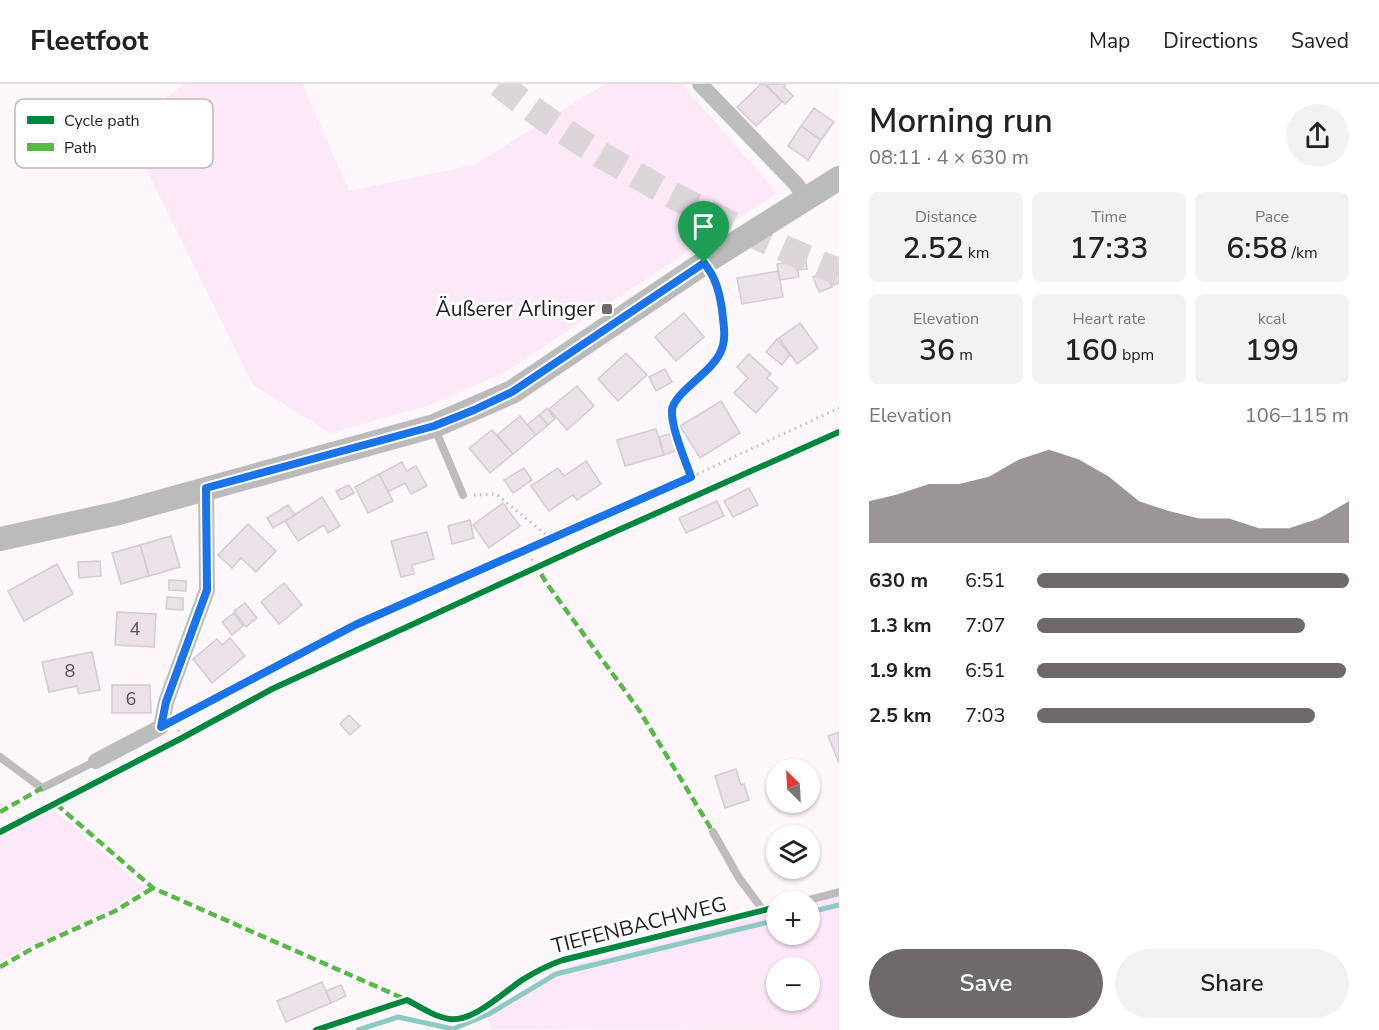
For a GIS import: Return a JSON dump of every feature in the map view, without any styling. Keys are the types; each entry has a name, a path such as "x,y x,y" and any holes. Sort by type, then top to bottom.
{"main road":[{"path":"0,539 119,513 434,426 512,392 704,263 806,198 838,182"}],"street":[{"path":"700,84 796,184 806,198"},
{"path":"96,760 161,727 166,702 207,590 206,488"}],"lane":[{"path":"675,400 705,373 722,351 724,332 719,290 714,274 704,263"},
{"path":"434,426 463,495"},
{"path":"0,757 42,788 96,760"},
{"name":"TIEFENBACHWEG","path":"713,832 740,878 763,910"},
{"path":"820,897 839,892"},
{"name":"TIEFENBACHWEG","path":"316,1030 407,1000 441,1017 452,1020 461,1018 494,1001 519,982 549,964 766,909"}],"path":[{"path":"675,400 672,410 673,422 691,477"},
{"path":"161,727 355,625 691,477 839,408"},
{"path":"463,495 496,494 551,538"},
{"path":"525,549 537,567 547,562"}],"shaded area":[{"path":"185,84 302,84 349,191 474,165 605,84 682,84 777,193 505,372 430,405 330,433 253,385 146,168 213,168 213,99 164,99"},
{"path":"52,809 144,888 104,913 0,961 0,836"},
{"path":"839,896 839,1030 491,1029 486,1013 555,972 579,963 766,915 766,945 820,945 820,901"}],"building":[{"path":"761,84 765,84 782,102 756,126 737,107"},
{"path":"786,84 784,87 793,96 785,104 767,86"},
{"path":"814,108 834,122 821,140 801,126"},
{"path":"801,126 821,140 808,160 788,146"},
{"path":"805,254 807,269 797,270 795,256"},
{"path":"839,257 839,283 831,286 822,264"},
{"path":"796,261 799,277 780,280 777,264"},
{"path":"778,271 783,297 742,304 737,278"},
{"path":"825,272 832,287 819,292 813,277"},
{"path":"684,313 704,337 676,361 655,337"},
{"path":"800,323 818,348 797,364 779,338"},
{"path":"777,339 790,355 782,365 766,352"},
{"path":"626,353 647,375 618,401 598,379"},
{"path":"749,354 771,374 767,378 778,388 756,413 734,393 748,378 737,367"},
{"path":"665,369 672,382 656,391 649,377"},
{"path":"577,386 594,406 567,430 549,409"},
{"path":"721,401 740,433 700,458 680,426"},
{"path":"547,408 555,419 548,425 539,415"},
{"path":"539,415 548,425 536,435 527,425"},
{"path":"520,416 536,435 513,454 497,435"},
{"path":"656,429 664,455 625,466 617,440"},
{"path":"492,430 513,454 490,473 469,448"},
{"path":"673,433 678,450 664,455 659,437"},
{"path":"586,461 601,484 577,500 573,495 549,511 531,486 558,468 564,476"},
{"path":"402,462 407,471 416,466 427,486 411,494 405,483 388,492 379,474"},
{"path":"524,468 532,480 513,493 504,480"},
{"path":"379,474 393,501 368,513 355,487"},
{"path":"349,485 354,493 341,500 336,491"},
{"path":"749,488 758,505 733,517 724,501"},
{"path":"322,497 340,526 328,533 324,525 298,541 285,521"},
{"path":"717,501 724,516 686,533 679,518"},
{"path":"503,503 520,526 489,548 473,525"},
{"path":"288,505 295,515 273,528 267,518"},
{"path":"470,520 474,538 452,544 448,526"},
{"path":"248,524 276,551 256,572 241,558 232,568 218,555"},
{"path":"427,532 434,559 412,565 414,574 401,577 391,541"},
{"path":"171,536 180,567 149,576 140,545"},
{"path":"140,545 149,576 121,584 112,553"},
{"path":"100,561 101,576 79,578 78,562"},
{"path":"57,564 73,594 24,621 8,591"},
{"path":"169,580 186,581 186,591 169,590"},
{"path":"284,583 302,605 279,624 261,602"},
{"path":"167,597 183,598 183,610 166,609"},
{"path":"245,603 257,618 246,627 234,611"},
{"path":"117,612 156,614 154,647 115,645"},
{"path":"234,613 243,626 232,635 222,622"},
{"path":"230,638 245,656 212,683 193,659 217,639 222,645"},
{"path":"92,652 100,690 79,694 77,686 49,692 42,662"},
{"path":"112,685 150,685 151,713 112,713"},
{"path":"349,715 360,726 350,735 340,724"},
{"path":"839,732 839,763 828,736"},
{"path":"736,769 749,800 725,808 715,776"},
{"path":"322,982 331,1003 286,1022 277,1001"},
{"path":"341,985 346,996 331,1003 326,991"}],"waterway":[{"path":"820,910 839,905"},
{"path":"358,1030 398,1017 453,1029 489,1014 556,974 766,923"}],"tunnel":[{"path":"499,84 578,141 662,190 750,233 839,272"}],"marked path":[{"path":"532,569 537,567 639,710 713,832"},
{"path":"0,812 42,788"},
{"path":"56,804 153,888 407,1000"},
{"path":"0,967 35,947 115,911 153,888"}],"cycle path":[{"path":"0,832 272,689 596,540 839,432"},
{"path":"316,1030 407,1000 439,1016 459,1019 478,1011 532,974 563,960 766,910"}],"place":[{"name":"Äußerer Arlinger","path":"607,309"}],"route":[{"path":"704,263 714,274 719,290 724,332 722,351 705,373 675,400 672,410 673,422 691,477 355,625 161,727 166,702 207,590 206,488 434,426 474,410 512,392 704,263"}]}
